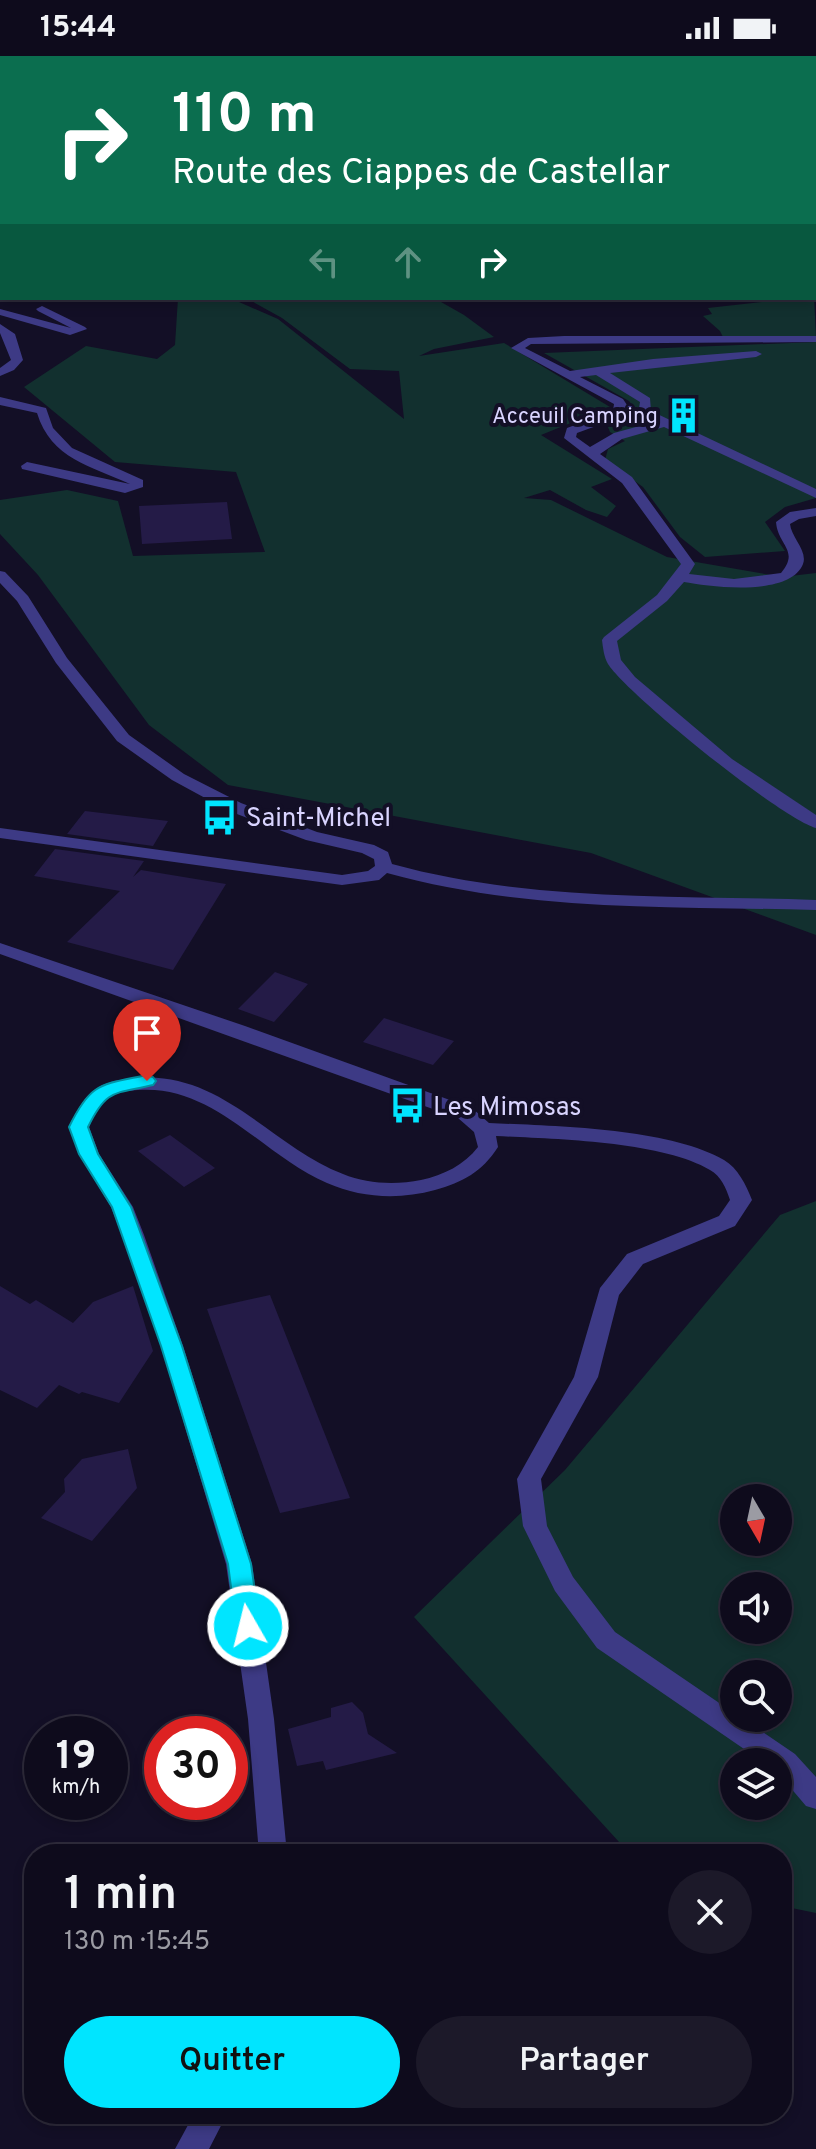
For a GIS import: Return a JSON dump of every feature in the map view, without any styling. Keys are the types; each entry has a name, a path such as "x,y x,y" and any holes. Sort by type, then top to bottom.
{"street":[{"path":"0,312 70,332 81,329 42,309"},
{"path":"0,327 9,334 17,360 10,368 0,372"},
{"path":"622,408 619,402 517,348 528,341 612,337 731,341 816,339"},
{"path":"568,375 732,355 776,354"},
{"path":"599,371 646,401 645,413"},
{"path":"0,401 42,411 54,438 74,455 92,467 138,483 136,487 125,489 27,466"},
{"path":"622,408 645,413 816,494"},
{"path":"622,408 617,414 571,431 570,438 627,480 685,571 710,584 738,584 786,576 796,564 797,554 784,533 783,522 795,515 816,512"},
{"path":"593,455 594,450 606,441 664,423"},
{"path":"685,571 661,603 628,623 609,640 614,661 630,680 726,762 816,823"},
{"path":"0,575 23,599 61,660 123,738 178,777 235,807 312,836 368,849 382,856 384,867"},
{"path":"0,833 342,880 373,876 384,867"},
{"path":"384,867 442,883 526,896 816,905"},
{"path":"0,948 465,1113 484,1129 488,1147 476,1166 451,1179 410,1190 369,1187 328,1176 194,1090 147,1081 103,1090 89,1107 79,1127 89,1154 122,1207 133,1235 172,1346 239,1564 261,1719 272,1844"},
{"path":"484,1129 536,1131 679,1150 716,1165 735,1183 741,1200 727,1221 635,1259 608,1293 586,1377 529,1479 535,1526 564,1584 606,1640 785,1762 816,1797"},
{"path":"191,2149 205,2124"}],"green space":[{"path":"178,300 235,300 278,319 404,419 399,371 350,369 282,318 250,300 438,300 494,337 434,349 419,356 504,343 610,407 541,435 612,479 591,487 616,506 607,517 586,510 550,490 524,498 551,500 667,557 782,577 816,573 816,935 591,853 228,785 149,725 38,575 0,534 0,500 67,490 118,501 133,556 265,552 236,472 115,462 24,387 86,346 157,359 175,345"},
{"path":"779,300 814,300 816,337 724,339 720,331 703,316 712,314 708,308"},
{"path":"816,342 816,498 785,507 765,522 785,551 705,557 680,537 643,487 605,460 608,449 625,441 610,432 608,427 637,411 629,401 544,353"},
{"path":"816,1201 816,1913 792,1908 792,1844 621,1844 414,1617 565,1470 780,1215"}],"building":[{"path":"227,502 232,539 142,544 139,506"},
{"path":"85,811 168,821 153,846 67,834"},
{"path":"55,849 144,861 133,877 141,870 226,884 173,970 67,942 120,891 34,876"},
{"path":"275,972 308,984 274,1022 238,1009"},
{"path":"384,1018 454,1041 433,1065 363,1042"},
{"path":"170,1135 215,1168 184,1187 138,1151"},
{"path":"0,1286 30,1304 36,1300 73,1323 93,1302 133,1286 153,1351 119,1403 82,1392 79,1394 59,1385 37,1408 0,1390"},
{"path":"270,1295 350,1498 280,1513 207,1309"},
{"path":"128,1449 137,1488 92,1541 41,1518 65,1492 64,1479 82,1459"},
{"path":"352,1702 363,1713 368,1734 397,1753 326,1770 323,1761 297,1766 288,1729 331,1717 331,1708"}],"place":[{"name":"Acceuil Camping","path":"684,415"},
{"name":"Saint-Michel","path":"220,817"},
{"name":"Les Mimosas","path":"407,1106"}],"route":[{"path":"147,1081 103,1090 89,1107 79,1127 89,1154 122,1207 172,1346 239,1564 248,1626"}]}
